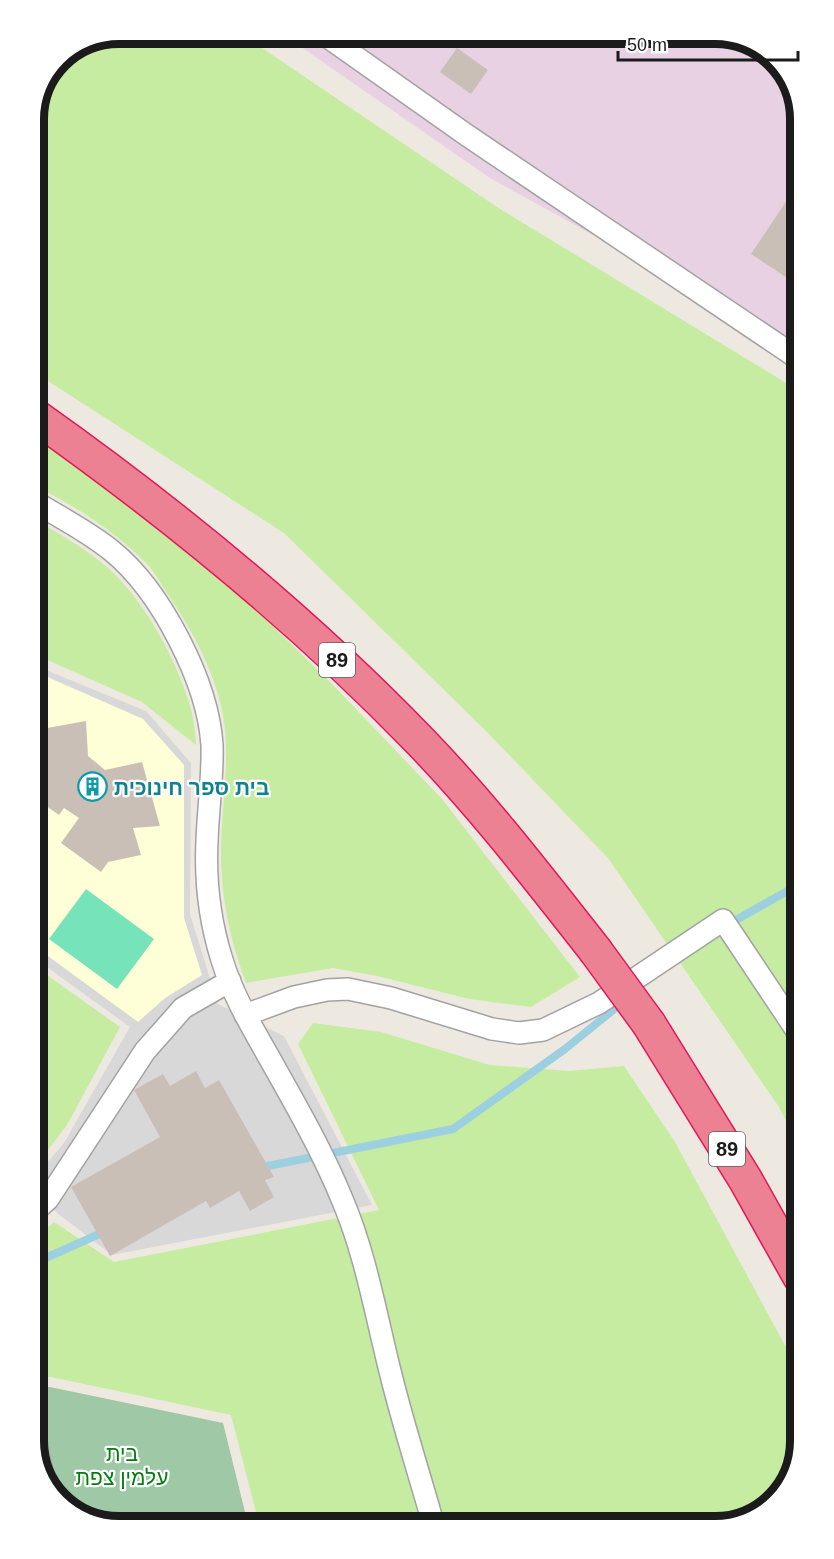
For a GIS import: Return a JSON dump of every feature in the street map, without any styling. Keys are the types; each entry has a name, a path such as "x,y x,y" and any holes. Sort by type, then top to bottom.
{"highway":[{"name":"89","path":"44,422 178,522 252,583 422,742 549,891 649,1024 745,1179 790,1259"}],"street":[{"path":"338,44 468,136 790,353"},
{"path":"44,507 112,551 137,575 168,620 196,676 207,707 212,744 207,844 207,885 212,924 230,981 245,1015 321,1151 343,1201 360,1247 393,1382 431,1516"},
{"path":"245,1015 294,997 348,988 391,998 492,1029 519,1033 543,1030 599,1003 723,920 790,1020"},
{"path":"44,1203 145,1052 183,1008 230,981"}],"lane":[{"path":"347,50 354,44"}],"shaded area":[{"path":"297,44 721,44 744,49 769,65 785,90 789,104 790,344 490,178"},
{"path":"44,669 146,711 191,763 190,914 218,1004 284,1036 372,1205 112,1255 48,1206 44,1209 44,1166 64,1143 130,1027 44,965"},
{"path":"44,676 143,719 184,765 184,918 202,975 165,998 138,1022 44,953"}],"green space":[{"path":"118,44 256,44 497,207 790,385 790,1129 779,1107 608,858 487,732 284,533 44,378 45,104 49,90 65,65 90,49"},
{"path":"44,440 145,516 242,596 334,686 442,799 580,977 531,1007 469,999 377,976 333,968 246,983 230,932 224,898 221,845 226,744 220,703 207,663 187,625 150,567 122,541 65,502 44,491"},
{"path":"44,525 101,562 116,575 144,609 167,650 185,690 192,713 196,745 142,702 44,659"},
{"path":"86,889 154,939 117,989 49,939"},
{"path":"44,973 120,1027 67,1125 44,1155"},
{"path":"313,1023 381,1032 490,1065 569,1071 624,1066 675,1142 790,1355 790,1451 783,1474 772,1490 744,1510 716,1516 257,1515 231,1415 51,1377 44,1378 44,1231 54,1222 114,1262 379,1210 298,1044"},
{"name":"בית עלמין צפת","path":"44,1388 223,1423 246,1515 113,1515 94,1512 73,1500 65,1494 54,1478 45,1455"}],"building":[{"path":"457,48 488,70 471,94 440,72"},
{"path":"790,196 790,280 751,254"},
{"name":"בית ספר חינוכית","path":"86,721 88,756 105,770 142,762 160,826 133,828 141,855 108,862 101,872 61,843 79,818 64,808 59,815 44,804 44,729"},
{"path":"196,1071 205,1088 219,1080 274,1177 265,1180 274,1197 250,1211 239,1191 210,1208 206,1201 110,1256 71,1187 160,1137 134,1090 163,1074 170,1086"}],"waterway":[{"path":"729,924 790,890"},
{"path":"258,1168 453,1129 565,1049 623,1002"},
{"path":"44,1259 106,1231"}],"place":[{"name":"בית ספר חינוכית","path":"93,787"}]}
